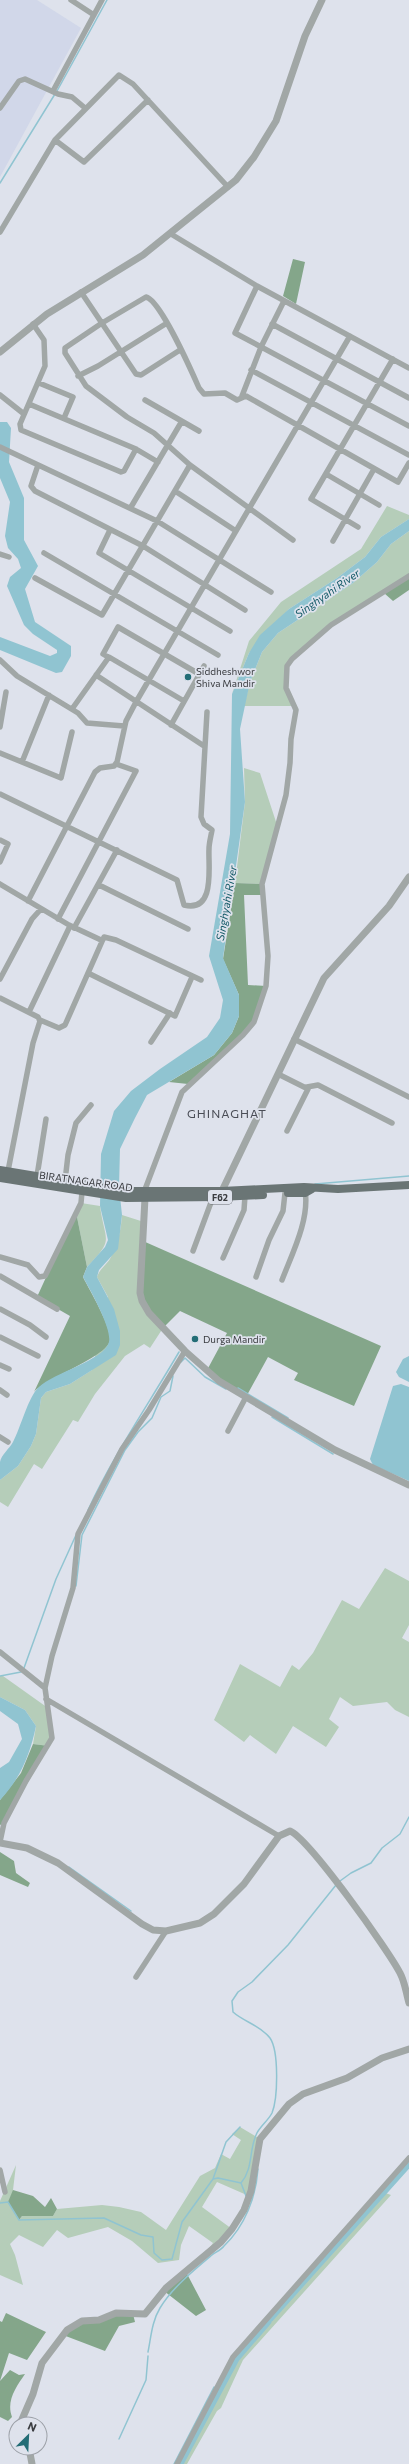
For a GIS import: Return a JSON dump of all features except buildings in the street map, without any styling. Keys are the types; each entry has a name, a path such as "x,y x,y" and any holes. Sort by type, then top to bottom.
{"main road":[{"name":"BIRATNAGAR ROAD","path":"4,1171 65,1181 94,1190 126,1195 246,1196 307,1190"},
{"name":"BIRATNAGAR ROAD","path":"0,1178 82,1192 94,1190"},
{"name":"BIRATNAGAR ROAD","path":"218,1195 409,1185"}],"street":[{"path":"71,0 94,15"},
{"path":"55,92 102,0"},
{"path":"0,352 33,324 81,292 130,263 171,234 228,187 254,157 269,135 281,108 305,36 322,0"},
{"path":"0,232 55,140 85,108 120,76 133,84 228,187"},
{"path":"0,108 22,80 72,97 85,108"},
{"path":"55,140 84,162 148,100"},
{"path":"171,234 257,286 409,368"},
{"path":"257,286 235,333 409,426"},
{"path":"81,292 136,374 141,375 180,350"},
{"path":"284,301 261,346 242,396 237,400 225,392 204,394 199,388 167,323 154,302 146,298 102,323 65,348 65,353 78,376 98,396 154,433 190,465 249,510 293,540"},
{"path":"78,376 121,352 167,323"},
{"path":"33,324 45,344 44,366 39,382 20,424 21,430 121,472 124,471 136,449"},
{"path":"272,324 409,398"},
{"path":"116,764 124,726 136,702 350,336"},
{"path":"358,527 311,500 393,359"},
{"path":"251,370 409,455"},
{"path":"39,382 72,397 64,418"},
{"path":"0,396 24,414"},
{"path":"242,396 246,396 398,482 409,463"},
{"path":"145,400 199,431"},
{"path":"29,404 136,449 158,462"},
{"path":"130,507 168,447 182,421"},
{"path":"0,447 10,450 38,465 157,521 218,561 271,592"},
{"path":"38,465 32,489 143,546 245,610"},
{"path":"35,578 102,615 190,465"},
{"path":"334,541 374,469"},
{"path":"326,474 379,505"},
{"path":"175,491 236,532"},
{"path":"110,530 99,553 230,631"},
{"path":"44,553 177,633 218,655"},
{"path":"0,554 9,557"},
{"path":"409,576 331,625 292,659 287,666 286,688 296,710 290,739 286,795 262,884 268,956 266,986 254,1022 244,1035 182,1092 144,1195 140,1293 142,1302 149,1313 184,1351 206,1372 335,1450 409,1485"},
{"path":"184,701 103,654 118,627 199,674"},
{"path":"72,709 108,657"},
{"path":"0,660 17,676 72,709 87,723 124,726"},
{"path":"171,725 204,666"},
{"path":"96,675 204,746"},
{"path":"0,727 6,692"},
{"path":"22,762 49,696"},
{"path":"0,794 100,841 179,881 185,906 202,902 210,885 209,847 212,830 201,817 207,712"},
{"path":"0,753 62,777 72,732"},
{"path":"28,901 95,772 116,764 136,771 58,919"},
{"path":"0,840 8,845 0,862"},
{"path":"29,1012 72,927 99,885 117,850"},
{"path":"193,1251 218,1195 324,978 389,906 409,877"},
{"path":"0,884 72,927 101,940"},
{"path":"99,885 188,930"},
{"path":"0,979 32,920 41,909"},
{"path":"0,998 29,1012 40,1020 63,1027 88,973 101,940 108,937 201,980"},
{"path":"88,973 175,1016 192,977"},
{"path":"151,1042 170,1013"},
{"path":"4,1171 40,1020"},
{"path":"294,1039 409,1097"},
{"path":"278,1074 307,1087 318,1085 392,1123"},
{"path":"287,1131 307,1087"},
{"path":"65,1181 68,1155 76,1123 91,1105"},
{"path":"37,1176 46,1119"},
{"path":"282,1280 301,1227 307,1190"},
{"path":"0,1263 2,1257 23,1262 32,1268 39,1277 45,1276 81,1203 82,1192"},
{"path":"256,1277 269,1240 283,1211 285,1193"},
{"path":"223,1258 244,1210 246,1196"},
{"path":"0,1276 57,1309"},
{"path":"0,1309 30,1325 46,1337"},
{"path":"0,1337 38,1356"},
{"path":"184,1351 149,1410 122,1448 78,1534 73,1588 52,1656 45,1688 52,1738 26,1781 4,1823 0,1843 27,1848 58,1863 142,1924 154,1930 166,1930 200,1923 214,1914 244,1884 279,1836 290,1831 295,1833 314,1853 387,1950 401,1975 409,2003"},
{"path":"0,1365 9,1369"},
{"path":"0,1390 7,1395"},
{"path":"228,1431 246,1397"},
{"path":"0,1437 8,1442"},
{"path":"0,1652 45,1688"},
{"path":"46,1699 279,1836"},
{"path":"136,1977 166,1930"},
{"path":"23,2416 33,2394 42,2363 67,2330 82,2322 99,2320 116,2313 145,2314 182,2273 221,2242 244,2210 251,2191 260,2139 289,2104 303,2094 347,2078 382,2058 409,2048"},
{"path":"176,2464 233,2357 409,2158"},
{"path":"0,2170 3,2191"}],"shaded area":[{"path":"0,0 37,0 81,28 0,177"}],"green space":[{"path":"293,259 305,262 296,304 283,296"},
{"path":"387,506 409,515 409,519 381,537 365,557 337,578 289,609 249,653 232,694 249,641 281,602 361,549"},
{"path":"409,531 409,576 342,617 287,666 286,688 296,706 244,706 250,682 262,652 278,633 353,583 377,562 391,544"},
{"path":"409,576 409,590 393,601 384,593"},
{"path":"244,768 260,773 278,828 262,884 235,883 245,802"},
{"path":"235,883 262,884 263,895 244,895 248,985 266,986 254,1022 188,1084 169,1082 214,1055 232,1033 239,1016 239,995 223,959"},
{"path":"81,1203 100,1206 106,1240 102,1250 87,1267 76,1212"},
{"path":"76,1212 87,1267 83,1277 103,1316 110,1339 107,1346 100,1352 41,1386 34,1392 70,1316 37,1297"},
{"path":"122,1215 144,1222 140,1293 163,1328 150,1348 144,1344 125,1356 95,1394 78,1422 73,1420 42,1469 34,1464 8,1507 0,1502 0,1480 18,1466 31,1446 36,1434 41,1398 46,1392 70,1384 92,1370 108,1297 97,1277 116,1247"},
{"path":"143,1241 381,1346 354,1406 294,1380 298,1373 268,1357 246,1397 206,1372 227,1333 180,1311 163,1328 142,1301"},
{"path":"385,1568 409,1581 409,1625 402,1638 409,1642 409,1717 395,1710 387,1702 353,1706 340,1697 329,1719 339,1727 326,1747 293,1726 276,1754 250,1735 244,1742 214,1720 240,1664 280,1687 292,1665 299,1670 313,1653 342,1600 359,1609"},
{"path":"0,1676 3,1676 48,1708 52,1732 49,1746 33,1744 36,1726 25,1710 0,1697"},
{"path":"33,1744 49,1746 4,1823 0,1825 0,1800 21,1773"},
{"path":"0,1852 14,1861 16,1873 30,1883 28,1887 0,1875"},
{"path":"240,2127 260,2139 249,2196 217,2182 202,2207 232,2229 208,2250 213,2243 189,2226 181,2245 179,2260 158,2263 132,2241 108,2227 68,2238 57,2230 43,2247 19,2235 10,2244 15,2255 23,2285 0,2275 0,2201 16,2165 13,2190 19,2220 22,2216 53,2216 57,2209 102,2205 141,2212 166,2230 200,2176 215,2168 221,2154 230,2159 241,2140 232,2134"},
{"path":"13,2190 33,2196 45,2207 51,2198 57,2209 53,2216 22,2216 19,2220 8,2202"},
{"path":"380,2191 391,2195 243,2360 221,2408 217,2411 187,2464 177,2464 233,2357"},
{"path":"185,2270 206,2310 196,2316 164,2291"},
{"path":"6,2313 46,2332 27,2360 9,2353 0,2381 0,2321 2,2322"},
{"path":"116,2313 133,2314 135,2322 119,2326 105,2351 63,2335 82,2321"},
{"path":"10,2370 19,2375 25,2374 18,2384 11,2400 10,2411 12,2416 8,2416 8,2421 0,2417 0,2381"}],"water":[{"path":"0,422 7,422 11,428 9,462 24,498 24,540 38,566 25,589 35,622 71,646 71,656 62,672 56,673 0,650 0,637 50,656 57,653 57,650 33,634 24,625 7,586 10,577 21,568 18,559 8,548 5,536 10,502 0,478"},
{"name":"Singhyahi River","path":"409,519 409,531 391,544 377,562 353,583 278,633 262,652 250,682 240,729 245,802 223,958 239,995 239,1016 232,1033 214,1055 147,1095 120,1149 119,1187 122,1215 118,1249 99,1270 97,1277 114,1309 120,1331 120,1345 116,1355 70,1384 46,1392 41,1398 36,1434 31,1446 18,1466 0,1480 1,1459 13,1442 31,1398 35,1392 46,1382 98,1355 105,1349 109,1342 109,1336 104,1319 83,1277 87,1267 105,1247 108,1240 100,1206 101,1154 114,1111 131,1091 207,1037 220,1018 223,1000 209,956 230,834 232,694 249,653 260,635 289,609 337,578 365,557 381,537"},
{"path":"409,1356 409,1382 399,1377 396,1372 403,1359"},
{"path":"401,1384 409,1387 409,1481 373,1465 370,1459 393,1386"},
{"path":"0,1697 25,1710 36,1726 31,1747 19,1775 0,1800 0,1768 9,1762 22,1739 18,1724 0,1711"}],"waterway":[{"path":"57,91 107,0"},
{"path":"0,183 55,94"},
{"path":"315,1184 409,1176"},
{"path":"88,1510 120,1449 179,1352"},
{"path":"181,1362 185,1358 205,1377 226,1389"},
{"path":"76,1586 82,1535 125,1450 138,1432 152,1418 161,1397 170,1391 173,1376"},
{"path":"238,1388 288,1418"},
{"path":"272,1417 333,1454"},
{"path":"24,1668 56,1579 76,1535"},
{"path":"0,1676 21,1672"},
{"path":"340,1881 351,1873 371,1863 382,1848 400,1834 409,1817"},
{"path":"69,1867 131,1911"},
{"path":"0,2203 8,2202 19,2220 104,2218 141,2235 153,2237 154,2253 162,2260 172,2259 182,2222 213,2179 218,2178 241,2183 245,2178 256,2135 272,2113 274,2106 277,2075 273,2044 270,2038 262,2030 233,2012 232,2001 238,1992 252,1982 288,1945 336,1885"},
{"path":"213,2179 226,2142 240,2127"},
{"path":"271,2319 409,2165"},
{"path":"148,2352 155,2318 165,2301 177,2286 191,2273 220,2250 238,2229 252,2200 258,2169"},
{"path":"241,2183 246,2196"},
{"path":"181,2464 237,2359 269,2322"},
{"path":"119,2439 146,2380 148,2356"},
{"path":"174,2464 214,2387"}],"place":[{"name":"Siddheshwor Shiva Mandir","path":"188,677"},
{"name":"Durga Mandir","path":"195,1339"}],"district":[{"name":"GHINAGHAT","path":"227,1113"}]}
